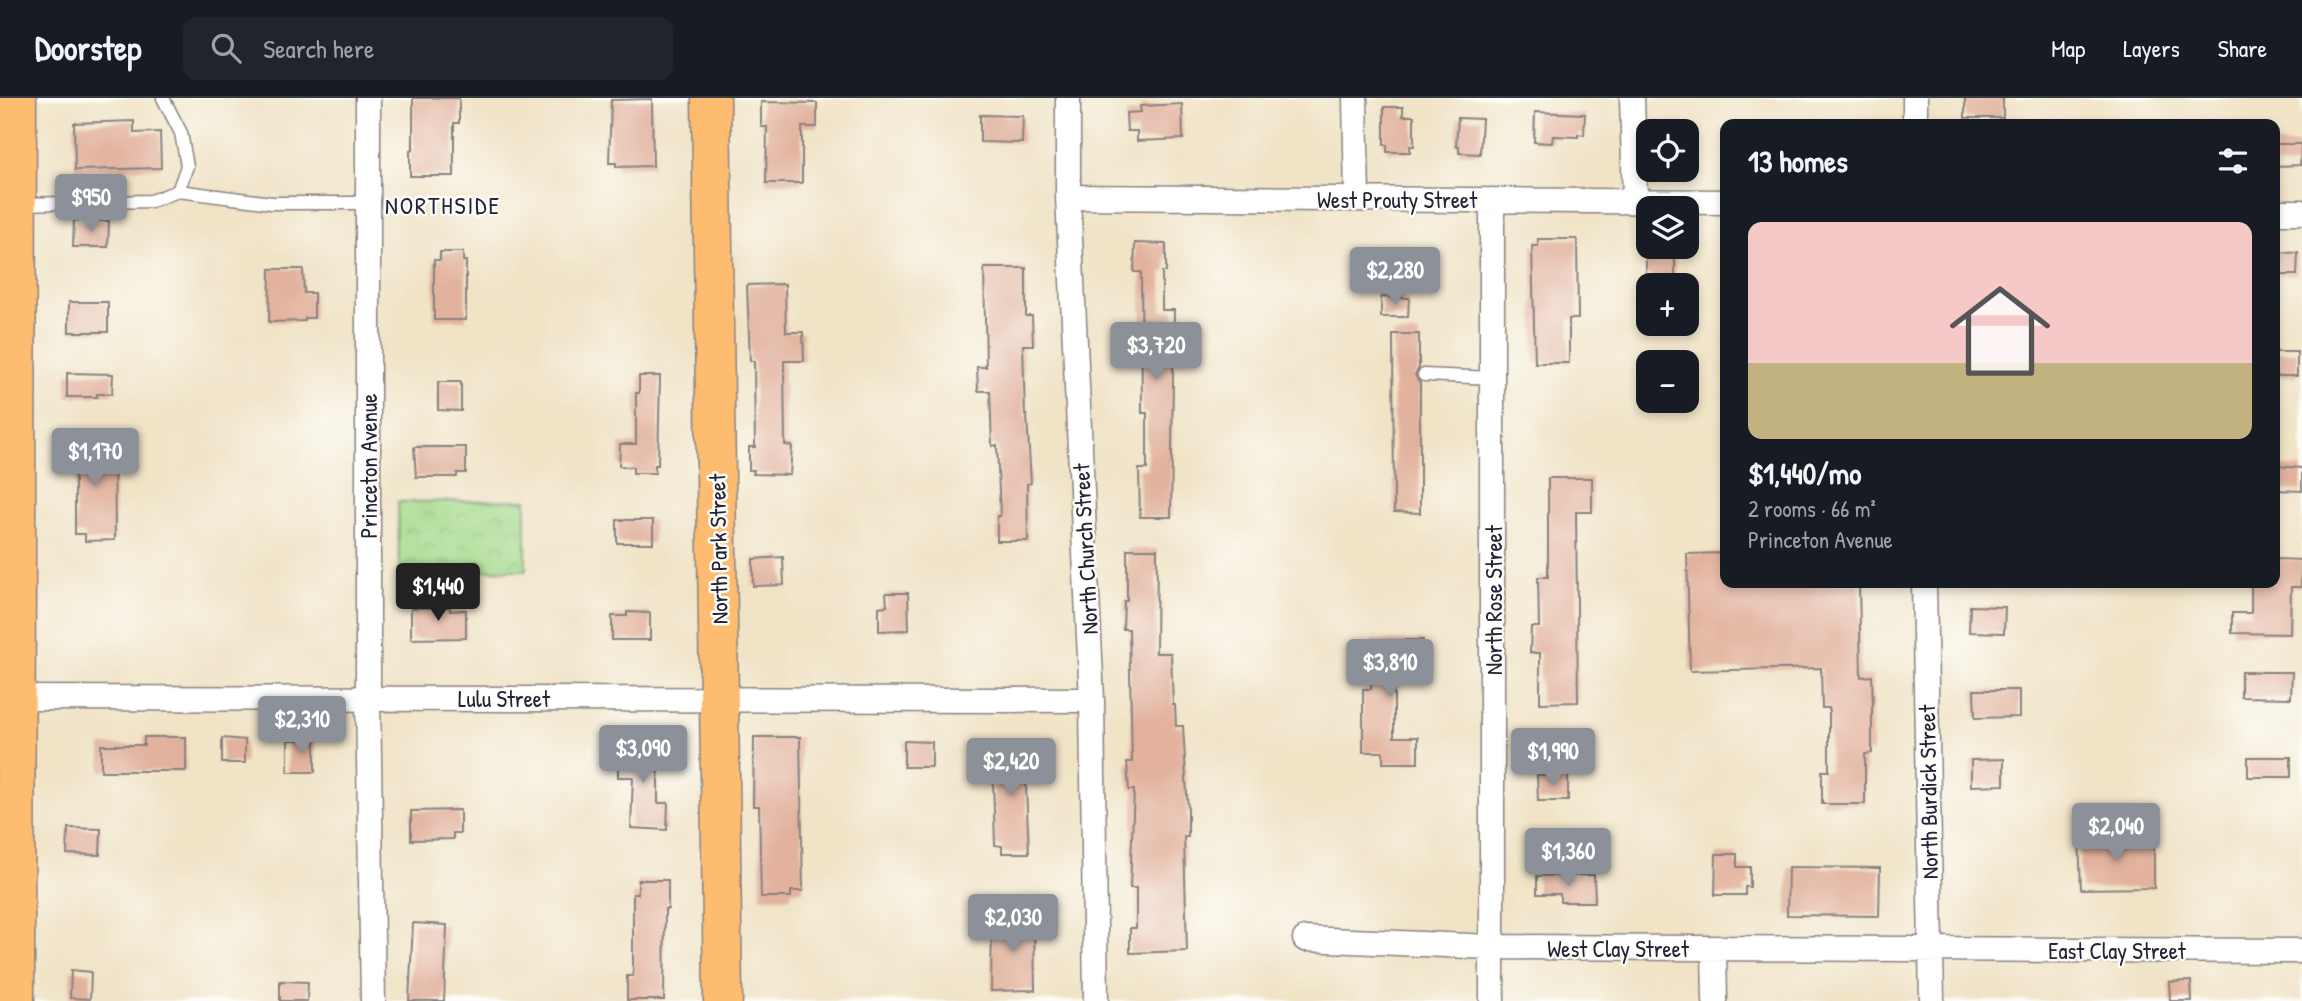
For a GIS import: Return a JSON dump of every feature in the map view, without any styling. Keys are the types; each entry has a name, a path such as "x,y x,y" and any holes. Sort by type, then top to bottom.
{"main road":[{"path":"15,1001 8,698 8,522 11,193 17,98"},
{"name":"North Park Street","path":"711,98 723,1001"}],"street":[{"name":"Princeton Avenue","path":"368,98 368,698 373,1001"},
{"name":"North Church Street","path":"1068,98 1068,197 1092,700 1096,1001"},
{"path":"1355,98 1357,199"},
{"path":"1633,98 1635,200"},
{"path":"1914,98 1915,119"},
{"name":"West Prouty Street","path":"1068,197 1720,202"},
{"name":"North Rose Street","path":"1492,200 1492,1001"},
{"path":"2280,212 2302,212"},
{"name":"North Burdick Street","path":"1924,588 1932,1001"},
{"name":"Lulu Street","path":"8,698 1092,700"},
{"name":"West Clay Street","path":"1305,939 1492,947 1931,949"},
{"path":"1714,949 1715,1001"},
{"name":"East Clay Street","path":"1931,949 2302,951"}],"lane":[{"path":"163,98 181,133 187,166 177,191"},
{"path":"11,193 151,201 177,191 272,203 368,203"},
{"path":"1424,375 1493,378"}],"green space":[{"path":"526,500 526,570 399,571 398,502"}],"building":[{"path":"413,98 459,98 459,123 454,123 454,176 410,176"},
{"path":"1965,98 2003,98 2003,118 1965,118"},
{"path":"652,99 653,166 616,167 616,163 609,163 611,100"},
{"path":"761,102 817,103 817,127 802,127 802,183 766,183 767,127 761,127"},
{"path":"1182,104 1183,139 1137,141 1137,131 1127,131 1126,113 1141,112 1140,106"},
{"path":"1384,107 1403,107 1403,116 1414,116 1414,146 1410,146 1410,152 1387,152 1387,145 1384,145"},
{"path":"1535,112 1585,114 1584,135 1553,136 1552,143 1534,142"},
{"path":"980,115 1023,116 1022,143 980,142"},
{"path":"1458,118 1482,119 1480,154 1459,153 1459,146 1456,146"},
{"path":"134,121 134,133 160,132 161,168 75,170 74,123"},
{"path":"2280,144 2301,144 2300,165 2280,166"},
{"path":"74,220 109,221 108,247 73,247"},
{"path":"1538,239 1577,239 1578,319 1569,319 1569,363 1535,363 1532,246 1538,246"},
{"path":"1135,243 1166,244 1166,272 1162,272 1162,310 1174,310 1171,517 1140,517 1139,469 1147,469 1147,413 1142,413 1141,272 1134,272"},
{"path":"440,252 463,252 463,261 466,261 466,320 434,320 434,260 440,260"},
{"path":"2280,252 2298,253 2297,275 2280,275"},
{"path":"1646,259 1675,259 1675,273 1646,273"},
{"path":"984,268 1026,268 1026,316 1032,316 1033,345 1023,345 1031,483 1027,484 1028,541 997,541 997,516 1000,516 997,445 992,446 990,391 978,391 977,367 986,367"},
{"path":"270,269 303,269 304,293 314,293 314,318 305,318 305,321 269,322"},
{"path":"785,284 786,332 803,332 804,361 784,361 785,445 792,446 790,475 753,474 754,470 749,470 749,447 755,447 754,361 750,361 747,285"},
{"path":"1381,297 1409,298 1408,317 1381,317"},
{"path":"69,302 108,302 108,332 69,332"},
{"path":"1393,334 1419,334 1419,368 1415,375 1420,383 1420,513 1394,512"},
{"path":"2280,352 2297,352 2297,376 2280,376"},
{"path":"67,373 113,374 112,394 67,397"},
{"path":"639,376 660,376 658,465 655,465 655,473 633,473 633,467 619,466 620,444 636,444 636,393 639,393"},
{"path":"438,382 461,382 461,411 438,410"},
{"path":"75,436 114,436 115,540 85,541 85,534 75,534"},
{"path":"414,447 466,447 466,473 457,473 457,477 416,477"},
{"path":"2280,466 2302,468 2302,491 2280,490"},
{"path":"1548,478 1592,478 1592,512 1576,512 1578,702 1540,703 1540,653 1530,653 1531,627 1539,627 1538,577 1548,577"},
{"path":"617,520 653,520 653,543 617,543"},
{"path":"1127,549 1157,549 1156,653 1171,653 1176,726 1183,726 1188,811 1188,837 1184,837 1187,951 1130,953 1130,928 1136,928 1136,888 1130,888 1134,790 1129,790 1127,762 1132,762 1129,629 1123,629 1124,601 1127,601"},
{"path":"1720,553 1720,588 1859,588 1861,677 1872,676 1873,706 1872,753 1865,754 1865,804 1822,804 1822,771 1829,771 1829,708 1822,708 1821,668 1690,671 1687,554"},
{"path":"783,557 784,585 753,586 753,559"},
{"path":"2280,559 2301,560 2301,587 2291,587 2290,634 2232,633 2232,613 2251,613 2251,588 2280,588"},
{"path":"886,593 908,593 909,630 879,631 879,607 887,606"},
{"path":"1970,606 2005,607 2004,633 1969,632"},
{"path":"450,607 450,611 466,610 466,638 411,639 411,608"},
{"path":"627,612 650,613 650,640 612,640 612,616 627,616"},
{"path":"1372,640 1423,640 1423,678 1394,678 1394,737 1418,737 1418,763 1383,763 1383,752 1363,752 1363,689 1371,689"},
{"path":"2241,672 2292,672 2291,698 2241,697"},
{"path":"1974,690 2019,690 2019,717 1975,718"},
{"path":"144,737 186,737 186,771 101,771 101,745 144,745"},
{"path":"754,737 800,737 803,891 791,891 791,897 761,897 759,806 753,806"},
{"path":"222,738 245,740 245,763 222,763"},
{"path":"288,740 315,740 315,772 288,772"},
{"path":"904,741 932,742 932,767 904,767"},
{"path":"658,743 658,803 668,803 667,830 631,828 633,777 618,777 618,744"},
{"path":"1030,746 1031,764 1025,764 1029,853 1002,853 1002,846 995,845 992,747"},
{"path":"2248,757 2291,757 2291,777 2248,777"},
{"path":"2004,759 2004,785 1971,786 1971,760"},
{"path":"1568,774 1568,801 1538,801 1537,775"},
{"path":"460,810 460,833 453,833 453,839 411,840 411,811"},
{"path":"68,828 101,829 100,855 67,854"},
{"path":"2104,836 2104,839 2154,840 2154,888 2081,889 2079,837"},
{"path":"1716,854 1737,854 1737,867 1750,867 1750,887 1745,887 1745,895 1715,895"},
{"path":"1788,867 1880,868 1879,916 1787,915"},
{"path":"1594,875 1595,902 1560,902 1560,894 1537,894 1537,876"},
{"path":"638,880 668,880 664,1000 627,1000 627,976 633,976 633,894 638,894"},
{"path":"992,917 1034,918 1035,990 991,991"},
{"path":"413,923 447,925 444,1001 409,1001"},
{"path":"71,970 91,972 90,999 70,998"},
{"path":"280,981 308,982 307,1001 280,1001"},
{"path":"2191,981 2192,1001 2170,1001 2169,982"}],"district":[{"name":"NORTHSIDE","path":"443,205"}]}
